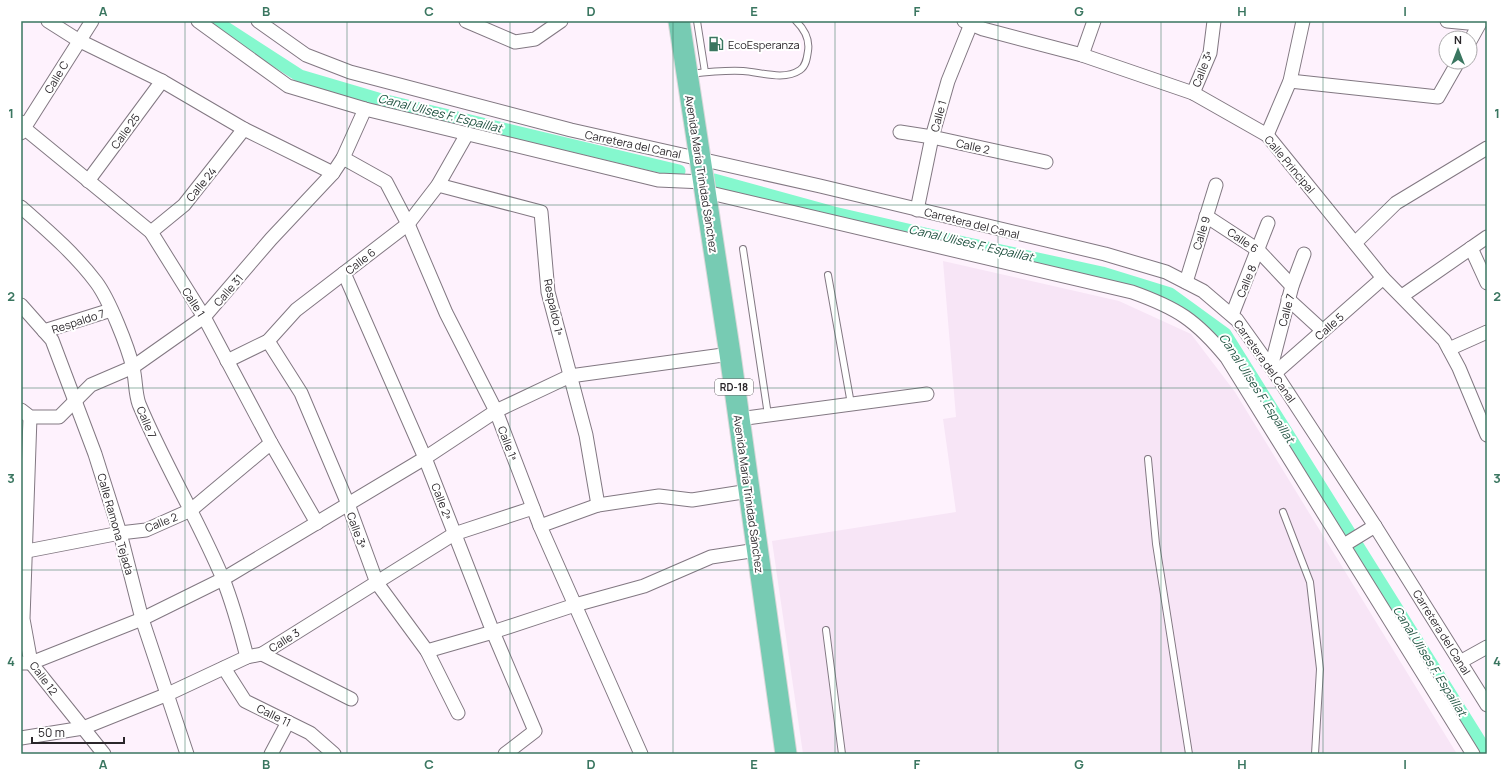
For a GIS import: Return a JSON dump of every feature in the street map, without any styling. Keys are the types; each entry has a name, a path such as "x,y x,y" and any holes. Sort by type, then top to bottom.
{"main road":[{"name":"Avenida María Trinidad Sánchez","path":"679,21 696,73 700,158 730,354 786,754"}],"street":[{"path":"48,21 78,40 162,80 244,129 333,173"},
{"name":"Calle C","path":"22,128 78,40 92,21"},
{"path":"198,21 288,86 365,109 658,180 705,187 1132,292 1163,303 1190,319 1209,337 1227,358 1347,543 1473,754"},
{"name":"Carretera del Canal","path":"258,21 306,55 350,72 571,130 700,158 1105,254 1166,272 1203,291 1237,320 1273,370 1370,529 1460,662 1487,705"},
{"path":"466,21 515,42 535,39 561,21"},
{"path":"1082,55 1094,21"},
{"name":"Calle 3ª","path":"1193,93 1210,53 1214,21"},
{"path":"1267,135 1290,81 1303,21"},
{"path":"1447,21 1480,23"},
{"name":"Calle Principal","path":"976,24 1082,55 1193,93 1267,135 1383,278 1444,340 1482,411 1487,435"},
{"name":"Calle 1","path":"917,210 932,137 948,81 976,24"},
{"path":"1290,81 1438,97 1453,70"},
{"name":"Calle 25","path":"88,181 162,80"},
{"name":"Calle 31","path":"26,414 58,417 91,386 133,367 204,317 271,239 333,173 344,158 365,109"},
{"name":"Calle 1","path":"22,128 151,232 204,317 271,443 317,523"},
{"name":"Calle 24","path":"151,232 184,206 244,129"},
{"name":"Calle 2","path":"900,132 932,137 1046,162"},
{"name":"Calle 6","path":"227,361 268,341 296,310 408,224 438,185 467,134"},
{"path":"1355,243 1396,203 1487,148"},
{"name":"Calle 1ª","path":"344,158 386,182 408,224 446,313 496,411 540,526 641,754"},
{"name":"Respaldo 1ª","path":"438,185 541,212 548,292 586,435 598,505"},
{"name":"Calle 9","path":"1186,282 1216,185"},
{"name":"Calle 7","path":"21,207 55,237 96,282 111,310 133,367 138,401 160,451 191,510 223,579 237,619 247,657"},
{"name":"Calle 6","path":"1206,216 1258,250 1290,293 1323,331"},
{"name":"Calle 8","path":"1232,315 1268,223"},
{"path":"1402,296 1487,237"},
{"path":"1471,248 1487,283"},
{"name":"Calle 7","path":"1273,370 1290,293 1304,254"},
{"name":"Calle 2ª","path":"344,273 425,458 493,632 535,731 505,754"},
{"name":"Calle 5","path":"1273,370 1323,331 1383,278"},
{"name":"Calle Ramona Tejada","path":"21,305 52,340 95,454 120,533 142,619 187,754"},
{"name":"Respaldo 7","path":"44,331 111,310"},
{"path":"1449,349 1487,332"},
{"name":"Calle 3ª","path":"268,341 301,393 348,504 377,583 427,651 458,713"},
{"path":"26,663 142,619 223,579 425,458 496,411 570,376 730,354"},
{"path":"739,419 927,394"},
{"name":"Calle 12","path":"26,414 24,520 27,551 24,619 26,663 104,754"},
{"name":"Calle 2","path":"27,551 120,533 146,530 191,510 271,443"},
{"path":"540,526 598,505 659,496 692,500 749,491"},
{"name":"Calle 3","path":"21,738 83,728 168,694 247,657 262,654 454,534 533,508"},
{"path":"1347,543 1370,529"},
{"path":"427,651 493,632 575,605 644,586 711,556 757,550"},
{"path":"1460,662 1487,647"},
{"path":"262,654 351,699"},
{"name":"Calle 11","path":"224,668 245,701 310,733 334,754"},
{"path":"271,754 288,722"}],"lane":[{"path":"697,21 696,73 742,71 782,75 793,74 802,69 807,60 809,45 807,36 796,21"},
{"path":"743,249 768,415"},
{"path":"828,274 851,404"},
{"path":"1148,459 1156,544 1189,754"},
{"path":"1283,512 1310,582 1320,669 1315,754"},
{"path":"826,630 842,754"}],"shaded area":[{"path":"943,261 1119,301 1191,334 1235,392 1457,754 803,754 772,541 956,512 943,419 956,417"}],"waterway":[{"name":"Canal Ulises F. Espaillat","path":"215,21 300,76 378,99 679,171"},
{"name":"Canal Ulises F. Espaillat","path":"714,180 834,213 1102,273 1170,294 1225,334 1487,753"}],"place":[{"name":"EcoEsperanza","path":"716,44"}]}
